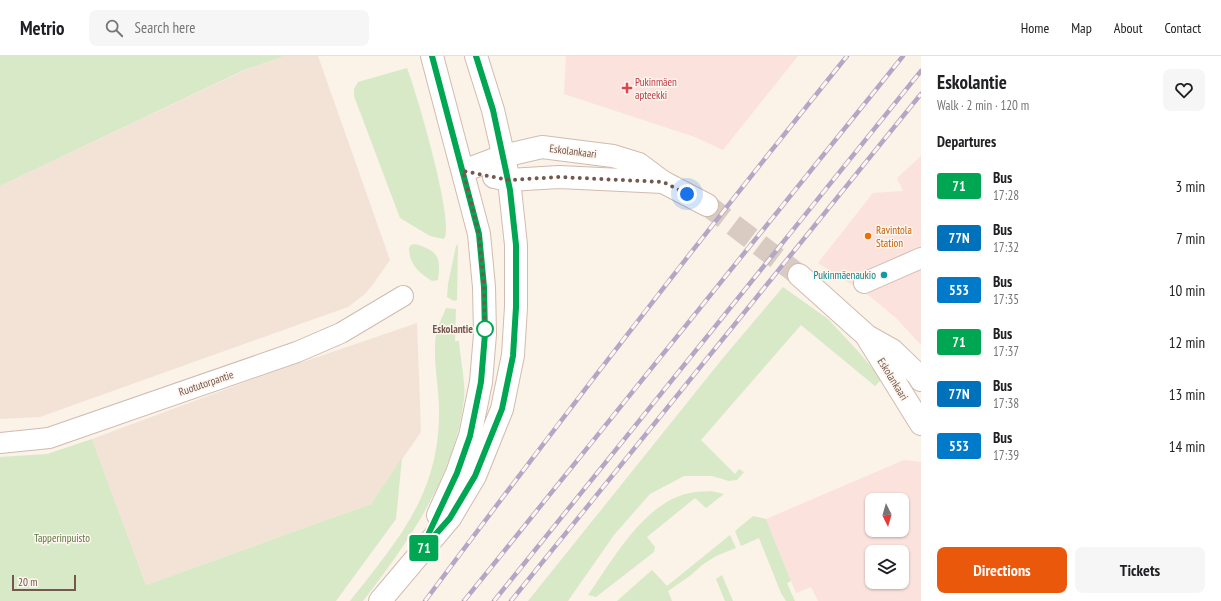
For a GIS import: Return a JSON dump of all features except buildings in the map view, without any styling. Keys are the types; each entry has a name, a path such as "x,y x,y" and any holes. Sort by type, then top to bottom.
{"main road":[{"path":"420,552 457,473 470,436 481,382 485,334 484,287 479,234 432,56"},
{"path":"380,601 450,518 475,476 502,409 513,356 516,307 516,245 509,180 493,110 476,56"},
{"name":"Eskolankaari","path":"463,171 503,156 542,147 613,156 639,164 663,182 707,205"},
{"name":"Eskolankaari","path":"463,171 509,180 559,177 663,182"},
{"name":"Eskolankaari","path":"799,275 867,336 892,350 918,375 921,380"},
{"name":"Eskolankaari","path":"867,336 921,423"}],"street":[{"path":"864,283 921,258"},
{"name":"Ruotutorpantie","path":"0,443 50,438 297,352 341,333 403,296"}],"shaded area":[{"path":"285,56 318,56 390,260 374,283 365,294 348,307 40,417 0,419 0,186 243,71"},
{"path":"566,56 798,56 723,150 695,137 564,94"},
{"path":"921,156 921,345 897,319 871,297 818,263 873,193 903,191 897,178"},
{"path":"417,323 421,432 371,504 146,585 92,439 259,377"},
{"path":"904,460 921,462 921,601 818,601 811,587 796,593 766,519"}],"green space":[{"path":"0,56 285,56 242,71 0,186"},
{"path":"407,68 426,128 440,184 446,228 444,239 430,236 400,218 354,96 354,89 358,82"},
{"path":"415,244 429,249 437,256 439,266 438,280 432,281 416,268 409,254 409,248 411,245"},
{"path":"458,244 457,300 454,301 447,297 448,284 456,246"},
{"path":"783,287 828,319 882,379 875,386 801,325 701,440 735,474 739,469 744,472 737,480 729,481 712,476 684,476 650,494 614,535 568,601 528,601 723,358"},
{"path":"446,308 456,309 455,341 459,341 464,386 464,399 459,427 451,454 440,481 427,506 397,556 363,601 350,601 384,558 412,516 423,494 431,470 437,444 439,416 435,344 439,324"},
{"name":"Tapperinpuisto","path":"92,439 146,585 371,504 402,458 396,519 336,601 0,601 0,457 47,454"},
{"path":"711,491 724,494 706,508 695,498 647,537 655,547 654,552 596,597 588,595 631,534 658,508 673,499 690,493"},
{"path":"753,516 766,519 791,581 787,583 795,601 786,601 781,593 759,538 741,546 735,531"},
{"path":"730,535 736,548 716,556 668,591 672,601 617,601 652,570 667,586"},
{"path":"722,575 733,601 725,601 716,579"}],"tunnel":[{"path":"707,205 799,275"}],"railway":[{"path":"425,601 528,463 633,327 847,56"},
{"path":"464,601 903,56"},
{"path":"494,601 921,71"},
{"path":"511,601 921,94"}],"bus line":[{"name":"71","path":"432,56 479,234 484,287 485,334 481,382 476,414 470,436 457,473 420,552 450,518 475,476 502,409 513,356 516,307 516,245 509,180 493,110 476,56"}],"place":[{"name":"Pukinmäen apteekki","path":"627,88"},
{"name":"Ravintola Station","path":"868,236"},
{"name":"Pukinmäenaukio","path":"884,275"},
{"name":"Eskolantie","path":"485,329"}],"route":[{"path":"485,329 485,334 484,287 479,234 463,171 509,180 559,177 663,182 687,194"}]}
